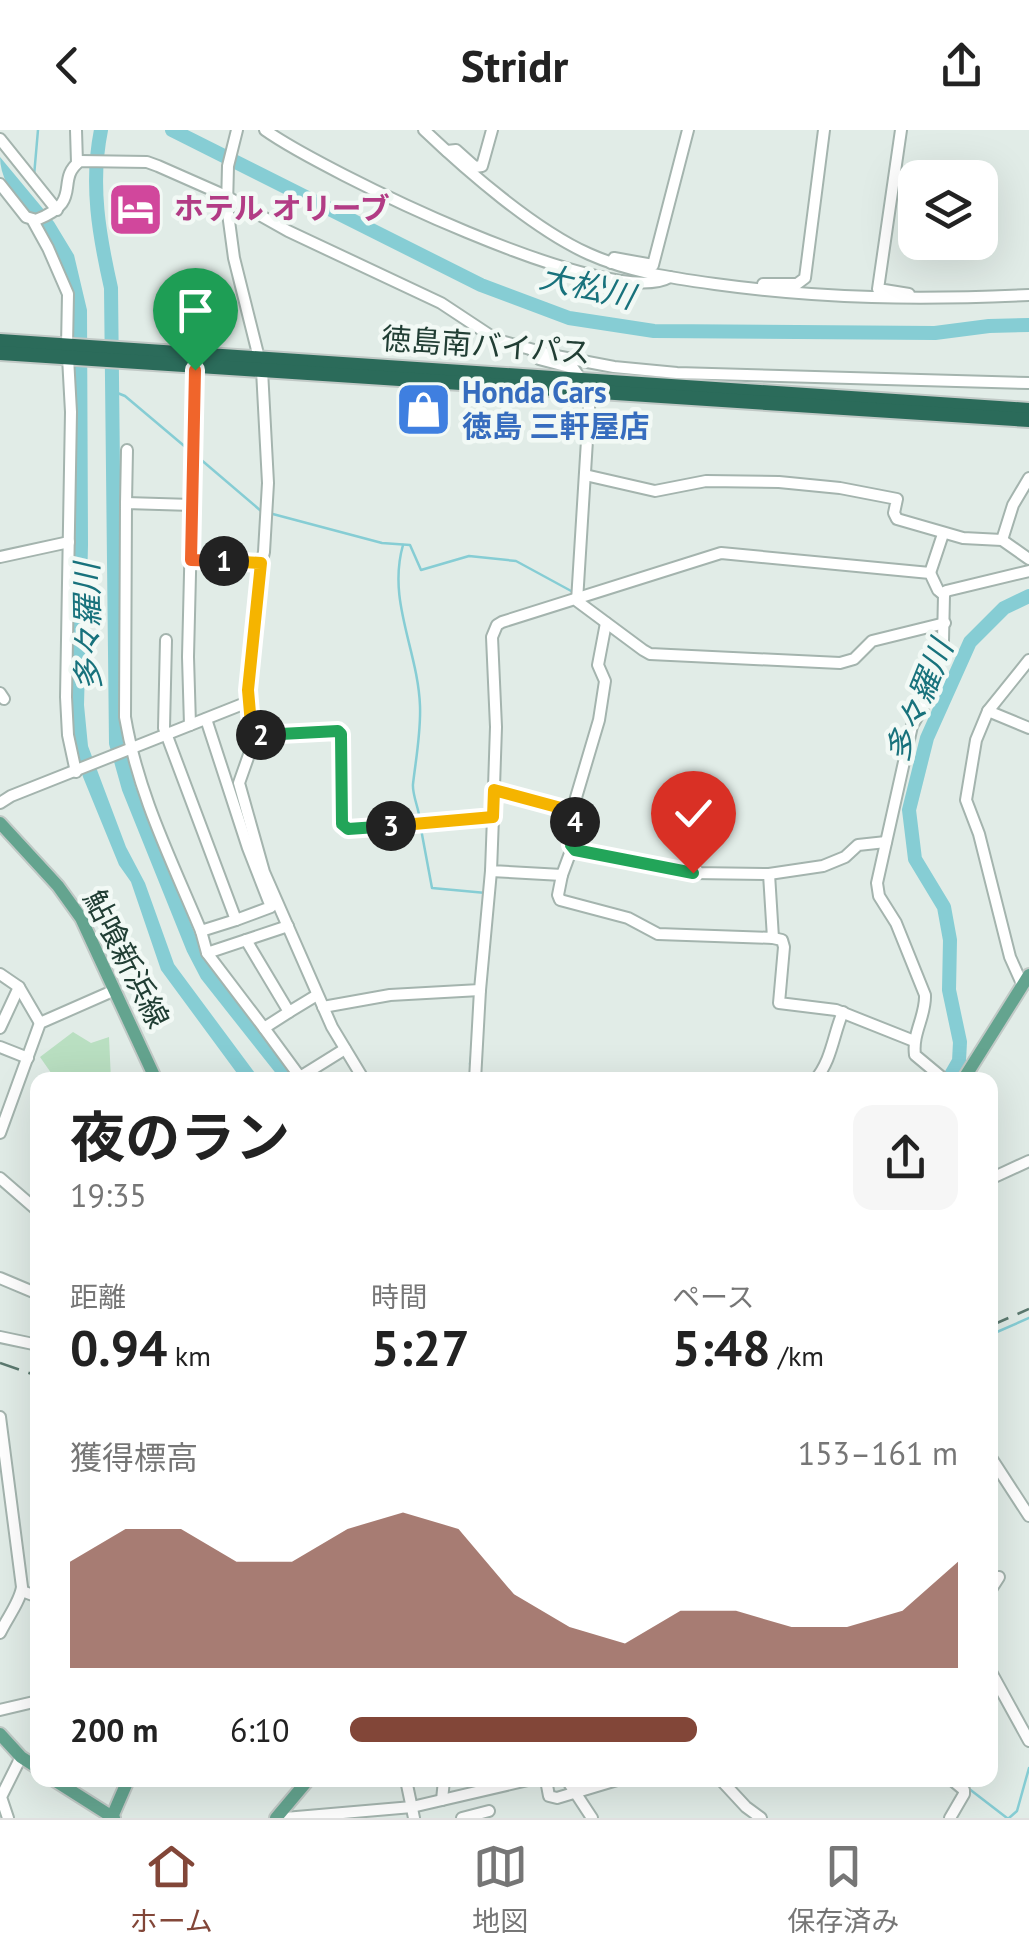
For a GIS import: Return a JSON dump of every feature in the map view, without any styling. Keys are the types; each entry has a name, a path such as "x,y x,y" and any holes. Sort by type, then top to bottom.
{"highway":[{"name":"徳島南バイパス","path":"0,341 69,351 1029,420"},
{"name":"徳島南バイパス","path":"0,353 69,351"},
{"name":"徳島南バイパス","path":"128,355 196,366 261,364"},
{"name":"徳島南バイパス","path":"586,386 1029,410"}],"main road":[{"name":"鮎喰新浜線","path":"0,824 69,900 152,1072"},
{"path":"970,1072 1026,981"},
{"path":"0,1734 30,1762"},
{"path":"64,1787 108,1816 124,1787"},
{"path":"277,1816 302,1787"}],"street":[{"path":"227,776 246,752 246,703 268,508 261,364 234,258 226,192 238,130"},
{"path":"265,130 288,146 381,193 564,268 612,281 655,282 670,277"},
{"path":"424,130 564,240 611,263 670,277 756,289 921,300 1029,295"},
{"path":"446,151 456,150 476,167 482,166 492,130"},
{"path":"611,263 622,257 653,265 688,130"},
{"path":"756,289 759,283 797,284 805,278 824,130"},
{"path":"900,130 878,289 920,295 921,300"},
{"path":"74,131 81,162"},
{"path":"0,139 54,212"},
{"path":"34,220 54,212 65,202 70,174 81,162 147,162 226,192 304,239 453,309 497,340 532,350 590,364 678,373 1029,383"},
{"path":"0,184 34,220 68,294 70,542 66,717 78,772"},
{"path":"532,350 539,360 574,368 586,386 577,601"},
{"path":"190,725 196,366"},
{"path":"127,450 124,688 129,750 207,953 297,1072"},
{"path":"584,475 655,491 706,481 840,488 897,499 897,520 943,534 1002,540 1029,560"},
{"path":"1002,540 1013,505 1029,478"},
{"path":"126,503 192,505"},
{"path":"943,534 930,573 944,595"},
{"path":"0,556 70,542"},
{"path":"475,1072 491,871 493,630 502,622 727,552 930,573"},
{"path":"191,560 261,563"},
{"path":"936,1072 915,1055 914,1041 925,995 896,923 879,896 877,883 912,726 924,705 945,623 946,590 1029,572"},
{"path":"577,601 650,654 840,663 854,659 872,641 945,623"},
{"path":"606,623 598,666 605,682 600,720 572,811 576,819 560,900 628,918 658,934 782,940 779,1003 843,1012 914,1041"},
{"path":"166,640 164,728 236,920"},
{"path":"1026,981 1010,957 979,834 967,803 976,740 988,711 1029,660"},
{"path":"0,803 246,703"},
{"path":"246,703 252,736 250,756 240,776 240,790 258,854 323,1007 359,1072"},
{"path":"988,711 1029,728"},
{"path":"201,932 272,907 248,848 206,719"},
{"path":"252,736 329,730 341,734 342,824 348,829 493,817"},
{"path":"494,790 572,811"},
{"path":"572,848 693,873 770,874 824,866 846,857 858,845 886,842"},
{"path":"491,871 562,875"},
{"path":"770,874 774,938"},
{"path":"207,953 288,926"},
{"path":"246,940 289,1012"},
{"path":"0,974 18,987 40,1024"},
{"path":"0,1028 18,987"},
{"path":"0,1134 40,1024 115,990"},
{"path":"323,1007 390,995 480,990"},
{"path":"264,1028 318,994"},
{"path":"821,1072 828,1063 843,1012"},
{"path":"0,1047 28,1058"},
{"path":"310,1072 345,1049"},
{"path":"998,1175 1029,1161"},
{"path":"0,1178 30,1204"},
{"path":"0,1278 30,1291"},
{"path":"0,1337 30,1344"},
{"path":"0,1417 22,1591 0,1633"},
{"path":"998,1468 1029,1516"},
{"path":"22,1591 30,1594"},
{"path":"998,1685 1029,1741"},
{"path":"0,1710 30,1703"},
{"path":"8,1818 2,1796 22,1757"},
{"path":"408,1787 413,1812"},
{"path":"442,1800 443,1787"},
{"path":"277,1816 413,1812 442,1800 498,1787"},
{"path":"548,1787 552,1798 596,1787"},
{"path":"572,1787 592,1818"},
{"path":"727,1787 761,1818"},
{"path":"950,1818 964,1794 960,1787"},
{"path":"738,1818 746,1807"},
{"path":"462,1818 489,1811"}],"green space":[{"path":"73,1032 91,1043 109,1037 111,1072 50,1072 40,1057"}],"water":[{"path":"0,157 54,222 74,255 87,310 84,705 88,746 174,964 254,1072 236,1072 161,970 131,882 119,865 71,737 72,307 58,256 14,196"}],"waterway":[{"path":"34,176 38,130"},
{"name":"多々羅川","path":"101,130 96,190 111,288 116,743 129,789 193,948 207,975 284,1072"},
{"name":"大松川","path":"172,130 481,285 569,318 654,331 935,333 1029,325"},
{"path":"115,392 125,396 189,450"},
{"path":"199,458 261,511"},
{"path":"269,513 382,543 410,545 421,570 469,556 516,561 573,592"},
{"path":"403,545 399,566 401,606 420,706 413,788 420,821"},
{"name":"多々羅川","path":"953,1072 959,1061 960,1042 949,990 950,940 944,907 915,859 909,810 927,738 970,642 1004,608 1029,596"},
{"path":"421,829 432,888 486,893"},
{"path":"470,1064 472,1051"},
{"path":"998,1332 1029,1318"},
{"path":"1009,1818 1017,1811 1029,1768"},
{"path":"968,1788 1007,1818"}],"railway":[{"path":"998,1323 1029,1309"},
{"path":"0,1363 30,1373"}],"place":[{"name":"ホテル オリーブ","path":"135,209"},
{"name":"Honda Cars 徳島 三軒屋店","path":"423,410"}],"route":[{"path":"195,370 191,560 261,563 248,690 252,736 338,731 344,828 493,817 494,790 572,811 576,819 571,845 575,850 693,873"}]}
